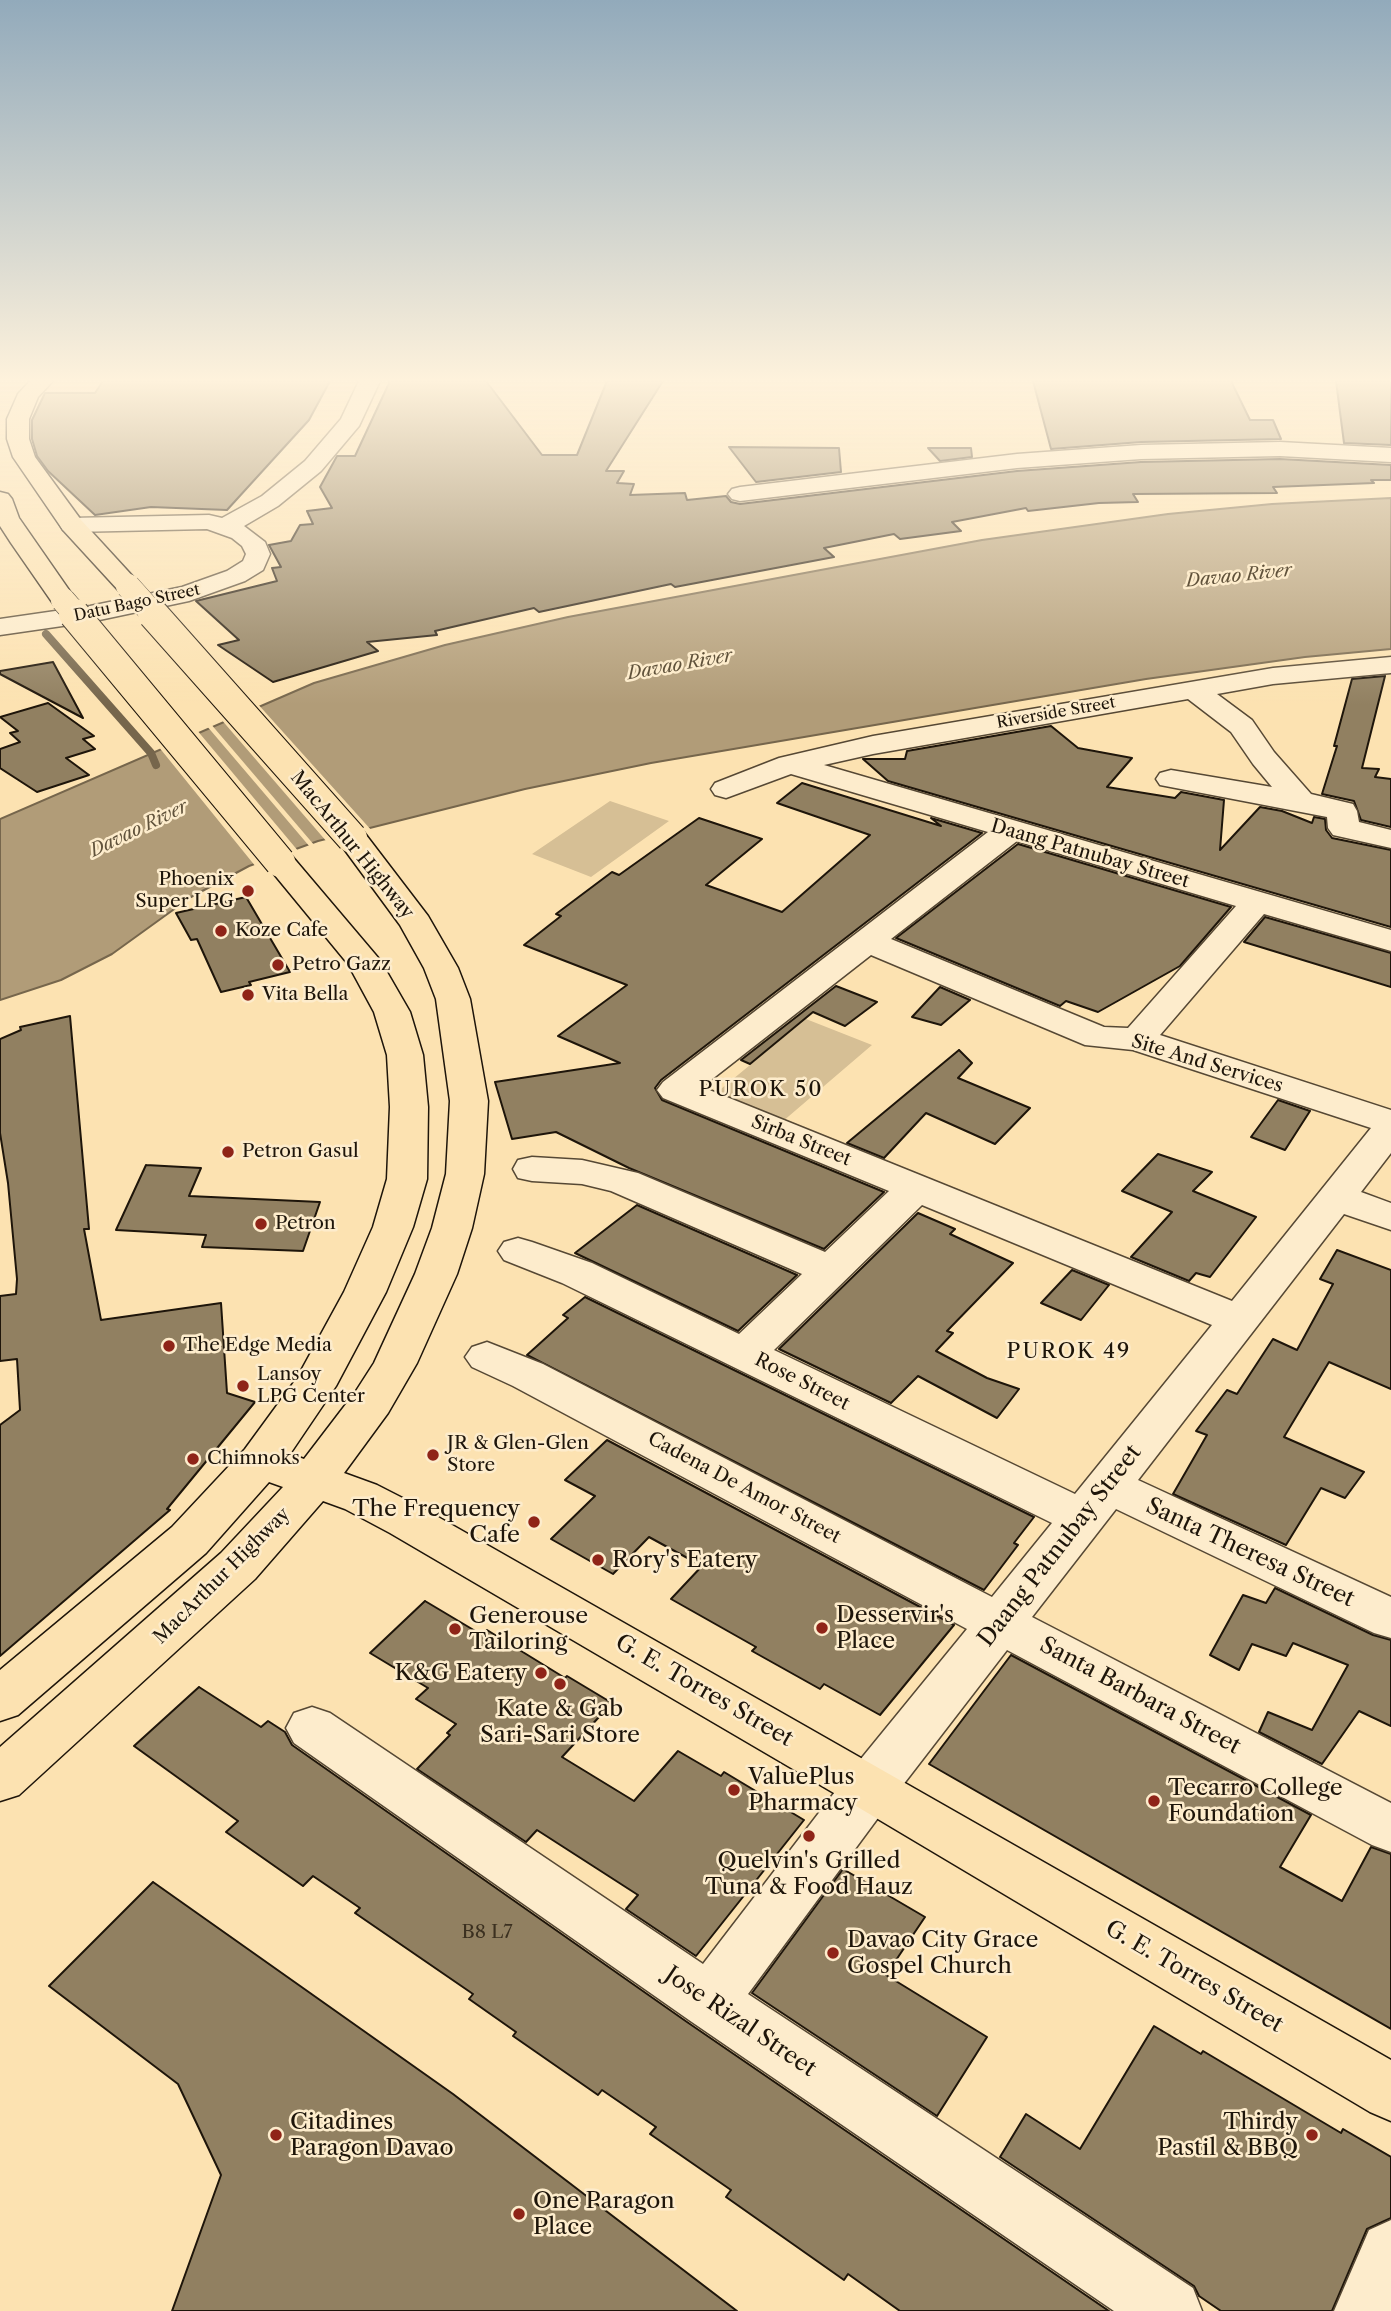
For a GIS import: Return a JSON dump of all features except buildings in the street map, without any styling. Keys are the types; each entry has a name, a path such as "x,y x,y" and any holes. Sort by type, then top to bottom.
{"main road":[{"name":"MacArthur Highway","path":"0,1779 238,1566 315,1480 372,1402 412,1330 436,1274 452,1228 465,1174 468,1136 469,1101 453,999 441,968 416,923 352,838 91,547 44,489"},
{"path":"0,499 7,518 23,544 64,600 346,940 377,983 392,1012 405,1055 410,1107 407,1179 393,1227 365,1292 314,1386 261,1461 189,1540 0,1700"},
{"name":"G. E. Torres Street","path":"261,1461 361,1497 407,1521 870,1787 1391,2092"}],"street":[{"path":"72,525 200,521 226,526 270,501 285,489"},
{"path":"740,494 783,489"},
{"path":"91,547 120,532 156,522"},
{"name":"Datu Bago Street","path":"0,627 120,609 223,582 254,565 258,554 253,542 226,526"},
{"name":"Riverside Street","path":"726,789 789,764 873,745 1273,676 1391,666"},
{"path":"1194,690 1242,726 1263,758 1300,801"},
{"name":"Daang Patnubay Street","path":"789,764 1391,941"},
{"path":"1171,779 1300,801 1342,811 1344,828 1391,838"},
{"name":"Sirba Street","path":"1010,831 676,1090 1240,1320"},
{"path":"1137,1039 1256,903"},
{"name":"Site And Services","path":"868,942 1098,1037 1137,1039 1391,1122"},
{"name":"Daang Patnubay Street","path":"709,2001 870,1787 1391,1128"},
{"path":"533,1169 582,1172 624,1182 830,1270"},
{"path":"744,1354 916,1188"},
{"path":"1336,1197 1391,1217"},
{"name":"Rose Street","path":"518,1251 577,1273 744,1354 1096,1502"},
{"name":"Cadena De Amor Street","path":"487,1357 528,1375 1000,1622"},
{"name":"Santa Theresa Street","path":"1096,1502 1391,1619"},
{"name":"Santa Barbara Street","path":"1000,1622 1391,1829"},
{"name":"Jose Rizal Street","path":"312,1728 709,2001 1170,2311"},
{"path":"1366,2311 1391,2252"}],"shaded area":[{"path":"610,801 669,821 591,877 532,854"},
{"path":"806,1019 872,1045 782,1122 716,1093"}],"water":[{"name":"Davao River","path":"1391,498 1391,649 1305,657 1146,679 651,763 525,789 318,841 249,866 191,897 112,954 61,980 0,1000 0,819 314,683 445,645 568,617 982,540 1168,514 1272,504"}],"pier":[{"path":"256,702 373,832 327,842 220,718"},
{"path":"210,723 315,846 310,847 206,725"},
{"path":"196,729 299,852 256,867 158,746"}],"waterway":[{"path":"46,634 151,753 156,765"}],"place":[{"name":"Phoenix Super LPG","path":"248,891"},
{"name":"Koze Cafe","path":"221,931"},
{"name":"Petro Gazz","path":"278,965"},
{"name":"Vita Bella","path":"248,995"},
{"name":"Petron Gasul","path":"228,1152"},
{"name":"Petron","path":"261,1224"},
{"name":"The Edge Media","path":"169,1346"},
{"name":"Lansoy LPG Center","path":"243,1386"},
{"name":"JR & Glen-Glen Store","path":"433,1455"},
{"name":"Chimnoks","path":"193,1459"},
{"name":"The Frequency Cafe","path":"534,1522"},
{"name":"Rory's Eatery","path":"598,1560"},
{"name":"Desservir's Place","path":"822,1628"},
{"name":"Generouse Tailoring","path":"455,1629"},
{"name":"K&G Eatery","path":"541,1673"},
{"name":"Kate & Gab Sari-Sari Store","path":"560,1684"},
{"name":"ValuePlus Pharmacy","path":"734,1790"},
{"name":"Tecarro College Foundation","path":"1154,1801"},
{"name":"Quelvin's Grilled Tuna & Food Hauz","path":"809,1836"},
{"name":"Davao City Grace Gospel Church","path":"833,1953"},
{"name":"Citadines Paragon Davao","path":"276,2135"},
{"name":"Thirdy Pastil & BBQ","path":"1312,2135"},
{"name":"One Paragon Place","path":"519,2214"}],"district":[{"name":"PUROK 50","path":"761,1090"},
{"name":"PUROK 49","path":"1069,1352"}]}
